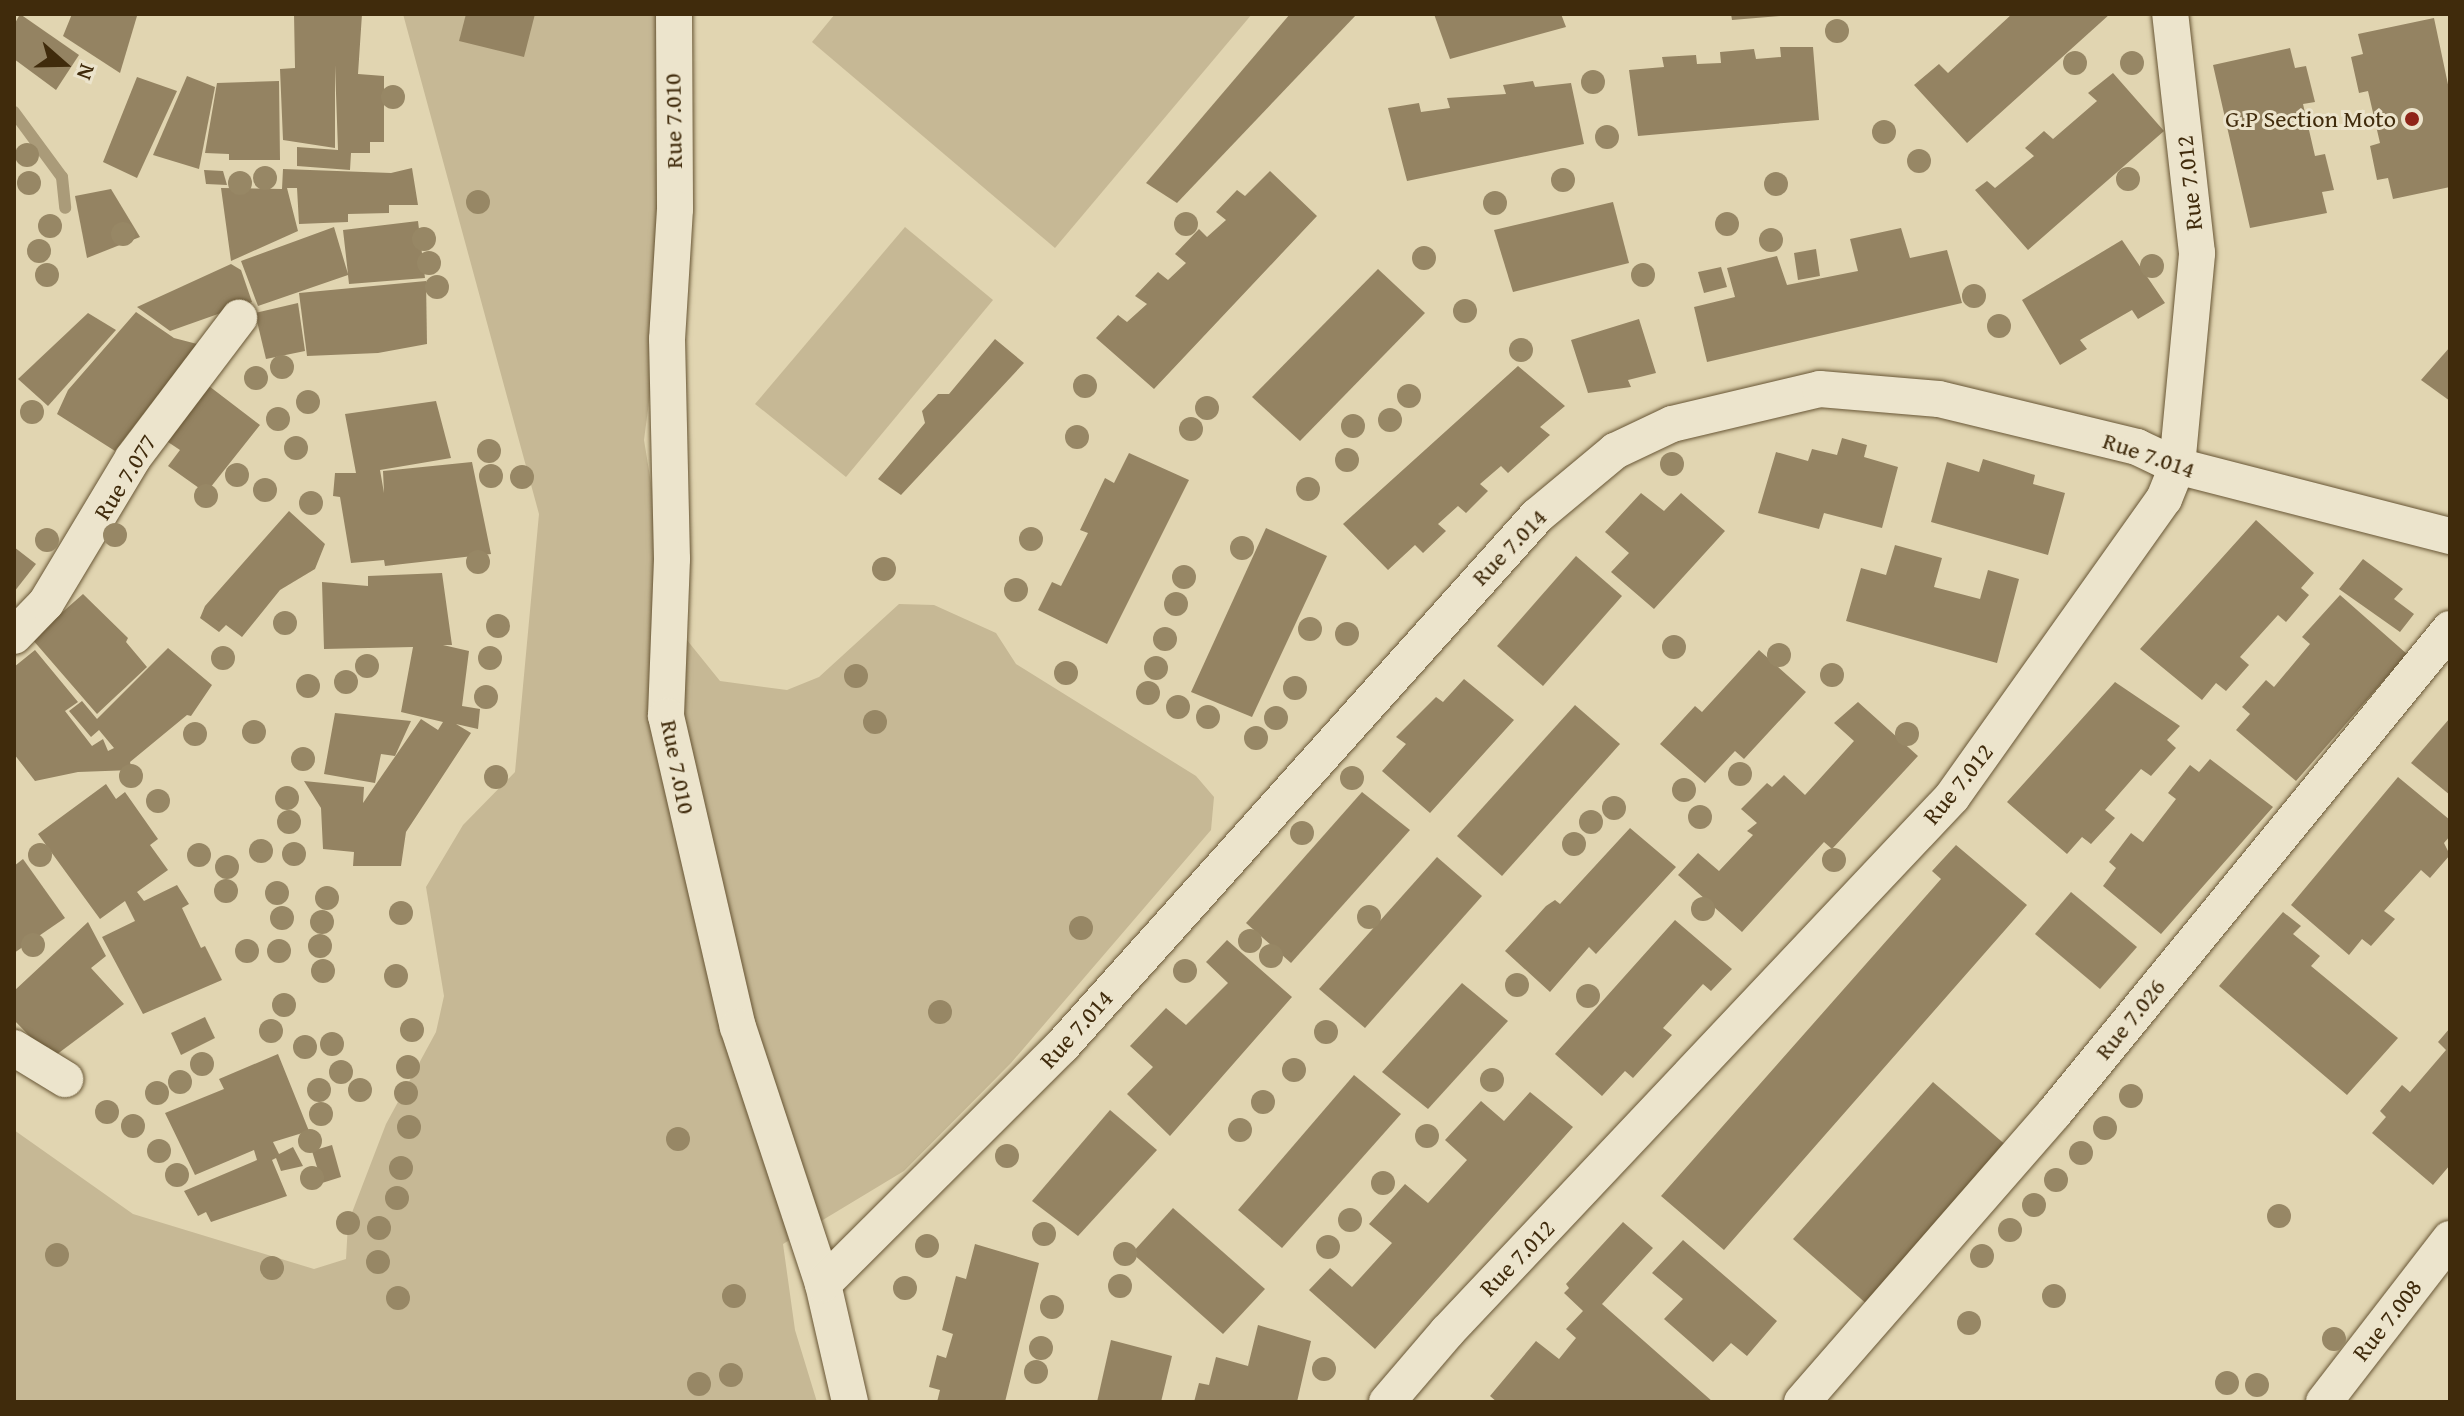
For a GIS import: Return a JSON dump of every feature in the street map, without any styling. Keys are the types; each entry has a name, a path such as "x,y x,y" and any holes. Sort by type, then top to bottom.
{"street":[{"name":"Rue 7.010","path":"674,14 675,209 667,339 672,559 666,716 738,1027 823,1284 850,1402"},
{"name":"Rue 7.012","path":"1387,1402 1447,1332 1952,797 2156,512 2177,466 2197,253 2170,14"},
{"name":"Rue 7.077","path":"14,636 46,603 133,458 239,318"},
{"name":"Rue 7.014","path":"823,1284 1062,1046 1475,580 1537,516 1615,451 1672,424 1820,389 1878,391 1986,408 2137,447 2177,466 2450,536"},
{"name":"Rue 7.026","path":"1802,1402 2009,1168 2450,629"},
{"path":"14,1048 65,1079"},
{"name":"Rue 7.008","path":"2324,1402 2450,1239"}],"shaded area":[{"path":"403,14 660,14 663,294 644,440 674,624 720,681 787,690 819,677 899,604 934,605 996,633 1016,664 1196,776 1214,797 1211,830 1011,1063 904,1171 783,1244 795,1330 817,1402 14,1402 14,1130 133,1214 314,1269 346,1259 348,1223 386,1124 436,1032 444,996 426,887 463,825 515,772 539,514"},
{"path":"835,14 1252,14 1055,248 812,42"},
{"path":"905,227 993,300 846,477 755,404"}],"building":[{"path":"20,14 79,55 56,90 14,59 14,25"},
{"path":"72,14 137,16 120,73 63,36"},
{"path":"294,14 362,14 358,74 384,76 384,142 370,142 370,153 351,153 350,170 297,166 297,147 338,150 335,65 335,148 283,140 280,69 295,68"},
{"path":"466,14 535,14 524,57 459,41"},
{"path":"1290,14 1357,14 1177,203 1146,183"},
{"path":"1434,14 1561,14 1566,27 1450,59"},
{"path":"1731,14 1780,14 1780,16 1732,20"},
{"path":"2012,14 2110,14 1967,143 1914,85 1939,64 1948,73"},
{"name":"G.P Section Moto","path":"2434,18 2450,94 2450,187 2393,199 2388,178 2377,180 2370,146 2380,143 2368,91 2359,93 2351,57 2363,54 2358,34"},
{"path":"1780,47 1813,47 1819,120 1638,136 1629,70 1664,67 1662,57 1696,55 1697,64 1721,63 1720,52 1754,49 1756,59 1781,57"},
{"path":"2290,48 2295,68 2306,66 2315,102 2303,104 2315,156 2325,154 2334,190 2322,192 2327,213 2250,228 2213,65"},
{"path":"2113,73 2164,131 2028,250 1975,190 1987,181 1995,188 2034,156 2025,148 2044,131 2053,139 2097,101 2088,93"},
{"path":"187,76 215,87 199,169 153,155"},
{"path":"137,77 177,91 137,178 103,162"},
{"path":"279,81 280,160 229,160 229,154 205,153 217,83"},
{"path":"1533,81 1535,87 1571,83 1584,144 1407,181 1388,108 1419,103 1421,112 1450,108 1447,98 1506,94 1503,85"},
{"path":"412,168 418,205 389,205 389,213 348,214 348,222 299,224 297,188 287,188 298,231 231,261 221,188 282,189 283,169 391,173"},
{"path":"204,170 223,171 227,185 206,184"},
{"path":"1270,171 1317,216 1154,389 1096,338 1118,315 1127,322 1147,304 1135,296 1158,272 1168,280 1186,263 1175,254 1199,229 1207,237 1226,220 1216,212 1237,190 1245,196"},
{"path":"111,189 140,237 87,258 75,196"},
{"path":"1613,202 1629,263 1513,292 1494,230"},
{"path":"418,221 425,278 349,284 348,275 258,306 241,261 334,227 348,274 343,230"},
{"path":"1901,228 1910,258 1947,250 1962,303 1707,362 1694,307 1735,297 1727,268 1777,256 1787,285 1858,271 1850,239"},
{"path":"2122,240 2165,303 2138,319 2132,310 2080,340 2087,349 2060,365 2022,300"},
{"path":"1816,249 1820,276 1798,280 1794,253"},
{"path":"231,264 241,270 252,302 170,331 137,307"},
{"path":"1721,267 1727,287 1704,293 1698,272"},
{"path":"1378,269 1425,313 1300,441 1252,397"},
{"path":"426,281 427,344 378,353 307,356 299,293"},
{"path":"298,303 305,351 266,359 255,313"},
{"path":"136,312 174,338 197,344 115,451 57,414 68,390"},
{"path":"88,313 116,330 48,406 18,379"},
{"path":"1639,319 1656,373 1628,380 1631,387 1588,393 1571,340"},
{"path":"995,339 1024,363 901,495 878,479 925,423 922,411 938,394 949,394"},
{"path":"2450,347 2450,401 2421,380"},
{"path":"1518,366 1565,406 1540,427 1550,435 1508,473 1501,466 1480,484 1488,491 1466,513 1458,506 1438,524 1446,531 1423,553 1415,545 1388,570 1343,524"},
{"path":"205,383 260,425 206,493 168,466 180,450 162,438"},
{"path":"436,401 451,458 380,470 384,493 383,471 472,462 491,554 385,566 384,560 351,563 340,497 333,496 335,473 356,473 345,414"},
{"path":"1842,438 1867,445 1864,457 1898,467 1882,528 1824,513 1819,529 1758,513 1776,452 1808,461 1812,449 1837,455"},
{"path":"1129,453 1189,480 1107,644 1038,610 1052,582 1061,586 1088,533 1080,530 1105,478 1114,483"},
{"path":"1983,459 2035,475 2033,484 2065,493 2048,555 1931,522 1947,462 1979,472"},
{"path":"1641,493 1664,511 1681,493 1725,531 1654,609 1611,572 1629,553 1605,532"},
{"path":"289,511 325,544 315,569 280,590 242,637 226,625 219,632 200,618 205,606"},
{"path":"2256,520 2314,573 2301,588 2309,595 2286,622 2278,615 2240,657 2249,665 2226,691 2216,683 2202,700 2140,649"},
{"path":"1266,528 1327,556 1252,717 1191,692"},
{"path":"1895,545 1942,558 1934,587 1980,599 1988,570 2019,579 1997,663 1846,621 1861,568 1886,575"},
{"path":"14,547 36,564 14,592"},
{"path":"1576,556 1622,596 1543,686 1497,646"},
{"path":"2363,559 2403,589 2394,599 2414,614 2400,632 2339,589"},
{"path":"442,573 452,645 443,645 469,651 462,706 480,709 478,729 456,724 471,733 406,832 401,866 353,866 354,852 323,849 321,808 304,781 364,787 363,803 421,719 438,730 443,722 401,712 413,647 324,649 322,582 368,586 368,576"},
{"path":"83,594 128,638 126,642 147,667 97,714 32,639"},
{"path":"2340,595 2407,654 2296,781 2236,730 2250,714 2242,707 2266,680 2274,687 2310,644 2302,637"},
{"path":"168,648 212,685 191,716 187,715 130,762 132,770 78,772 35,781 14,754 14,667 35,650 78,702 65,711 92,746 103,739 108,751 114,748 99,730 91,737 69,711 82,701 97,719"},
{"path":"1759,650 1806,692 1744,759 1735,751 1705,783 1660,744 1695,706 1702,712"},
{"path":"1464,679 1514,720 1430,813 1382,771 1406,744 1396,737 1436,697 1443,702"},
{"path":"2115,682 2180,726 2167,740 2176,748 2151,776 2141,769 2105,810 2115,818 2091,844 2082,837 2067,854 2007,802"},
{"path":"1858,702 1918,756 1832,849 1824,842 1742,932 1678,875 1698,853 1719,871 1753,835 1747,831 1757,823 1741,809 1767,783 1772,787 1784,775 1805,795 1854,741 1834,723"},
{"path":"1575,705 1620,744 1502,876 1457,836"},
{"path":"335,713 411,721 395,756 381,754 375,783 324,774"},
{"path":"2450,718 2450,795 2411,763"},
{"path":"2210,759 2273,807 2161,934 2103,886 2116,868 2109,862 2131,833 2143,842 2176,799 2168,793 2190,765 2199,772"},
{"path":"2398,777 2450,820 2450,836 2444,843 2450,855 2430,878 2421,870 2384,911 2395,919 2371,946 2362,939 2349,955 2291,905"},
{"path":"106,784 116,799 125,792 158,839 150,845 168,870 137,892 144,901 177,885 189,904 182,908 201,948 205,946 222,980 143,1014 102,937 135,921 125,901 100,919 38,834"},
{"path":"1362,792 1410,830 1291,963 1246,923"},
{"path":"1630,828 1676,867 1596,954 1589,947 1550,992 1505,951 1546,906 1555,900 1560,904"},
{"path":"1956,845 2027,905 1724,1250 1661,1196 1941,879 1932,871"},
{"path":"1437,857 1482,896 1365,1028 1319,989"},
{"path":"23,859 65,918 14,953 14,866"},
{"path":"2071,892 2137,947 2100,989 2035,934"},
{"path":"2283,912 2301,926 2293,934 2320,956 2311,966 2398,1038 2347,1095 2219,986"},
{"path":"1675,920 1732,969 1711,991 1703,984 1663,1028 1672,1035 1633,1078 1625,1071 1602,1096 1555,1054"},
{"path":"88,922 106,956 91,968 124,1004 56,1055 48,1047 44,1051 14,1020 14,991"},
{"path":"1227,940 1292,997 1170,1136 1127,1094 1153,1067 1130,1046 1166,1008 1186,1025 1228,983 1206,962"},
{"path":"1462,983 1508,1021 1428,1109 1382,1072"},
{"path":"205,1017 215,1038 181,1055 171,1033"},
{"path":"2450,1028 2450,1165 2433,1185 2372,1133 2386,1117 2380,1111 2402,1085 2410,1092 2446,1050 2438,1042"},
{"path":"278,1054 309,1131 273,1142 279,1154 293,1147 303,1166 281,1171 276,1158 272,1160 287,1196 211,1222 206,1212 198,1216 184,1191 257,1160 254,1150 195,1175 165,1113 224,1089 219,1079"},
{"path":"1354,1075 1401,1114 1282,1248 1238,1210"},
{"path":"1933,1082 2008,1147 1869,1306 1793,1239"},
{"path":"1530,1092 1573,1127 1375,1349 1309,1290 1330,1268 1352,1287 1392,1243 1369,1224 1405,1184 1428,1203 1467,1160 1445,1140 1481,1101 1504,1121"},
{"path":"1110,1110 1157,1150 1078,1236 1032,1201"},
{"path":"332,1145 341,1177 322,1183 312,1151"},
{"path":"1173,1208 1265,1289 1223,1334 1132,1253"},
{"path":"1623,1222 1653,1248 1602,1304 1713,1402 1497,1402 1490,1396 1536,1341 1559,1359 1576,1338 1566,1329 1583,1311 1564,1293 1569,1288 1566,1284"},
{"path":"1683,1240 1777,1321 1747,1356 1731,1343 1713,1362 1664,1319 1683,1299 1652,1273"},
{"path":"975,1244 1039,1263 1005,1402 937,1402 940,1390 929,1387 937,1355 946,1358 953,1334 942,1330 956,1276 966,1279"},
{"path":"1258,1325 1311,1341 1297,1402 1194,1402 1199,1383 1209,1385 1216,1357 1248,1366"},
{"path":"1111,1340 1172,1356 1161,1402 1097,1402"}],"waterway":[{"path":"14,112 62,177 65,208"}],"place":[{"name":"G.P Section Moto","path":"2412,119"}]}
